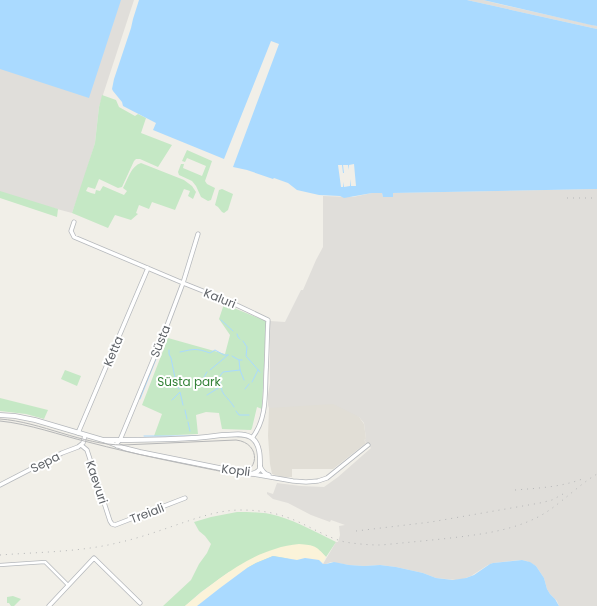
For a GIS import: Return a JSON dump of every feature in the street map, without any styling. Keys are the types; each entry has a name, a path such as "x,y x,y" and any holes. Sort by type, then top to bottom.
{"street":[{"name":"Kaluri","path":"74,222 71,231 74,236 183,284 228,301 268,320 265,404 261,424 252,438"},
{"name":"Süsta","path":"117,446 183,284 198,234"},
{"name":"Ketta","path":"78,433 148,268"},
{"name":"Kopli","path":"0,415 24,418 154,456 253,474 260,469 258,445 252,438 241,434 191,438 103,440"},
{"path":"81,444 83,443 85,435"},
{"name":"Sepa","path":"0,485 62,453 78,447 81,444"},
{"name":"Kaevuri","path":"81,444 87,450 110,521"},
{"path":"253,474 278,479 306,482 318,481 327,478 368,445"},
{"path":"260,465 265,474 278,479"},
{"name":"Treiali","path":"110,521 115,525 185,498"},
{"path":"49,606 94,558 140,603"},
{"path":"0,565 45,562 68,585"},
{"path":"54,601 56,606"}],"shaded area":[{"path":"0,0 134,0 99,107 95,143 72,213 0,194"},
{"path":"467,0 483,0 597,26 597,29"},
{"path":"597,189 597,606 559,606 557,601 547,589 544,578 536,566 527,561 520,560 493,563 471,576 456,580 436,578 423,573 380,565 364,566 331,562 323,564 336,542 338,542 340,535 339,526 345,525 331,520 330,522 311,515 288,503 273,499 267,494 267,492 273,494 277,483 324,487 338,477 371,448 364,440 366,439 364,423 359,417 269,408 268,405 270,383 270,321 285,322 301,290 303,290 323,247 323,196 353,197 372,193 382,193 383,197 393,197 393,193"},
{"path":"333,404 359,417 364,424 366,439 364,440 366,443 333,469 292,469 292,477 282,477 272,474 268,436 269,408"}],"green space":[{"path":"102,95 116,100 119,107 135,116 138,114 146,118 141,133 172,145 158,167 140,159 136,159 122,187 118,188 99,179 95,189 88,187 86,191 95,194 96,190 100,191 103,186 124,195 127,191 123,188 130,173 141,163 184,180 192,186 196,192 193,199 188,196 190,191 184,189 175,210 152,202 149,209 139,205 136,213 138,214 131,220 115,215 108,228 72,213 95,143 99,107"},
{"path":"187,150 212,161 205,181 207,184 215,188 211,200 208,201 201,197 192,181 179,175 178,172 181,164 184,164 183,168 202,176 206,166 187,158 185,162 182,161"},
{"path":"222,189 233,194 228,210 224,213 215,205 219,190"},
{"path":"0,191 58,209 57,217 0,198"},
{"name":"Süsta park","path":"224,304 266,321 262,409 257,407 251,430 222,429 219,413 206,412 196,415 198,434 154,436 162,414 142,405 168,338 225,354 230,335 219,319"},
{"path":"65,370 81,376 77,386 61,379"},
{"path":"0,398 48,410 44,419 26,414 0,411"},
{"path":"237,512 263,513 285,518 336,542 326,557 320,551 229,572 201,592 185,606 163,606 191,580 211,544 199,531 194,522"},
{"path":"13,596 21,599 14,606 11,606 7,603 7,597"}],"sand":[{"path":"299,544 317,548 326,557 323,563 319,560 305,558 297,560 273,556 247,568 197,606 185,606 227,573 250,559 278,548"}],"water":[{"path":"0,0 121,0 89,98 0,69"},
{"path":"139,0 467,0 597,29 597,189 393,193 393,197 383,197 382,193 372,193 344,198 340,196 319,195 297,190 288,183 233,167 279,44 271,41 224,159 153,130 156,123 123,106 122,102 113,91 114,79"},
{"path":"483,0 597,0 597,26 591,25"},
{"path":"273,556 297,560 305,558 319,560 323,564 334,562 349,565 380,565 396,567 423,573 436,578 453,580 474,575 493,563 522,560 530,562 536,566 544,578 547,589 559,606 197,606 247,568"}],"pier":[{"path":"354,164 356,186 351,186 350,179 350,186 344,187 343,182 343,187 341,187 338,165 342,165 344,173 343,165 348,165 348,170 349,165"}],"waterway":[{"path":"221,320 233,331"},
{"path":"237,334 240,339"},
{"path":"140,399 164,339"},
{"path":"243,341 247,347 246,356 260,372"},
{"path":"169,350 176,383 179,389"},
{"path":"180,352 201,350 210,353 215,350 224,355 228,355"},
{"path":"210,370 228,355"},
{"path":"232,356 242,360"},
{"path":"239,360 240,370 244,380"},
{"path":"220,376 223,372 240,370"},
{"path":"252,382 258,370"},
{"path":"204,377 207,372"},
{"path":"159,377 176,383"},
{"path":"176,379 189,381"},
{"path":"220,380 223,393 234,407"},
{"path":"245,389 249,384"},
{"path":"207,395 220,387"},
{"path":"172,400 180,392 183,405"},
{"path":"185,410 187,419"},
{"path":"236,411 239,415 249,415"},
{"path":"188,422 190,431"},
{"path":"144,436 196,436"}],"tram line":[{"path":"0,419 31,424 77,438 108,444 123,445 236,440 244,442 250,447 254,452 254,458 253,464 249,470 243,473 234,474 125,451 33,427 0,421"}],"railway":[{"path":"567,198 597,198"},
{"path":"0,555 92,548 137,538 205,516 234,510 259,511 277,514 338,540 358,544 381,545 467,536 517,526 540,516 597,474"},
{"path":"515,490 542,488 585,478"},
{"path":"356,531 431,522 540,503 552,500 563,494"}]}
